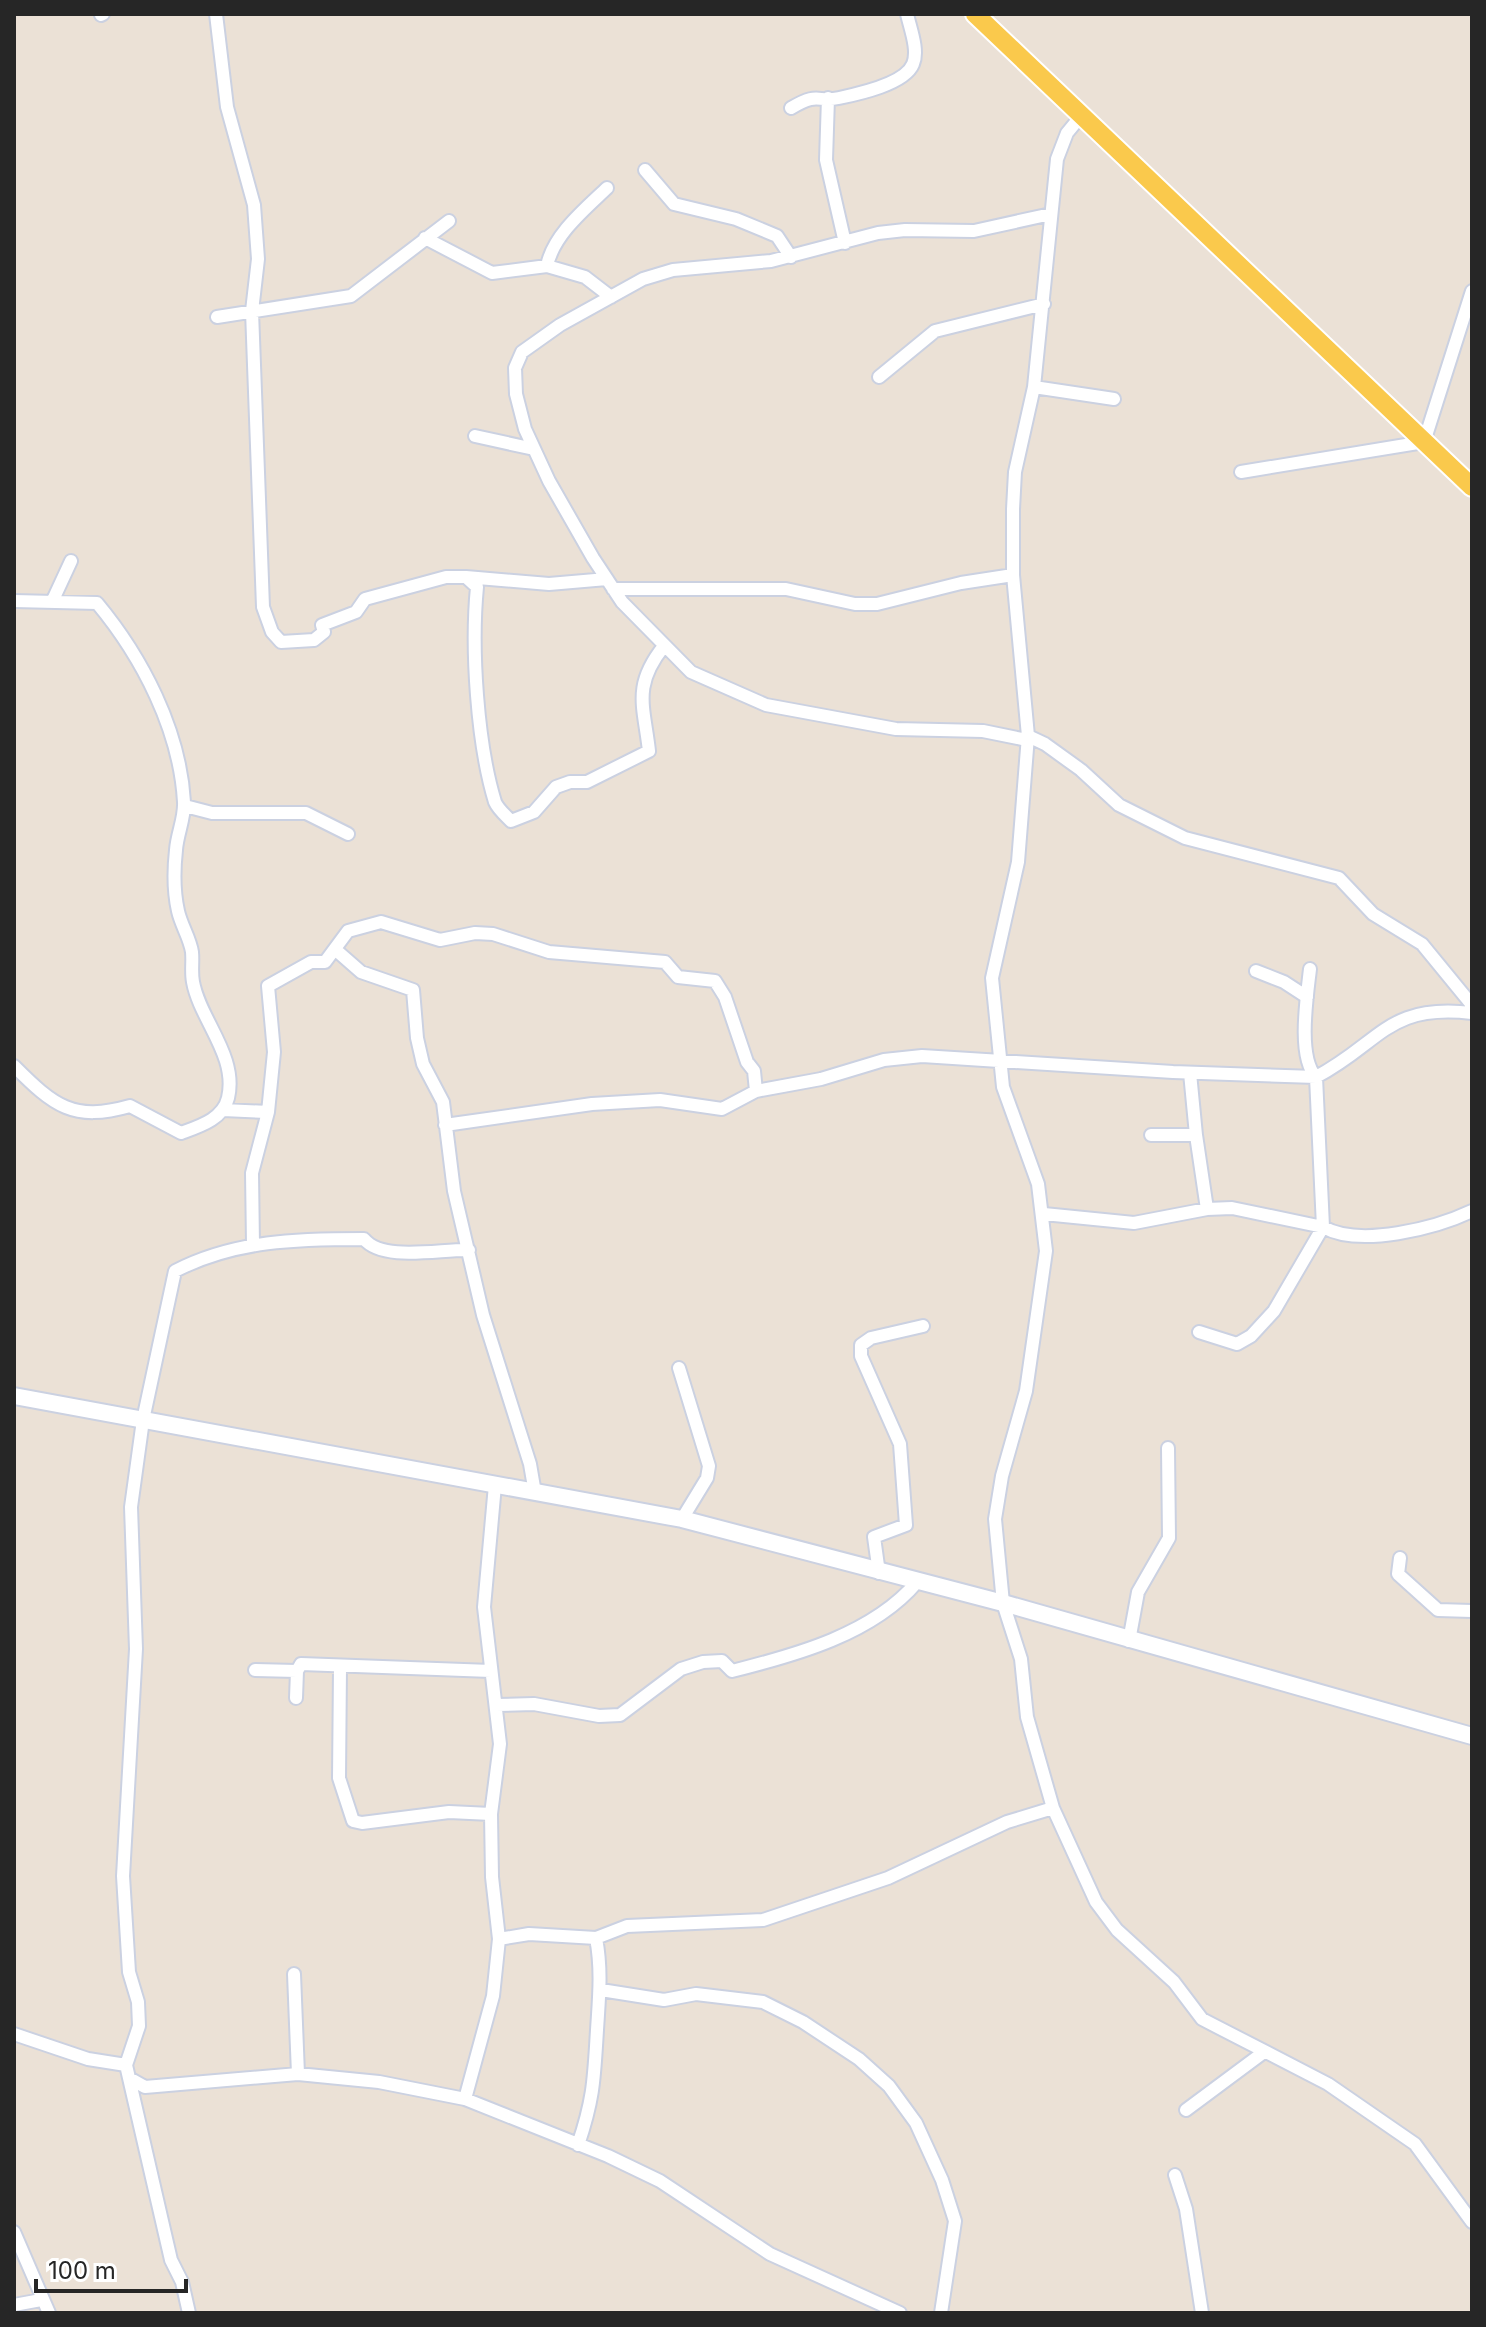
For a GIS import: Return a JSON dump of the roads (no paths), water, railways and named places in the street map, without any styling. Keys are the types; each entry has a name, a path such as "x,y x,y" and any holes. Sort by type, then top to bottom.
{"main road":[{"path":"975,14 1472,487"},
{"path":"1036,73 1089,108 1207,222 1221,246"},
{"path":"14,1396 682,1519 1003,1603 1472,1736"}],"street":[{"path":"216,14 227,107 254,205 258,259 252,311 263,607 272,632 281,642 314,640 324,632 322,625 356,612 365,599 446,577 549,584 786,589 855,604 877,604 961,583 1013,575"},
{"path":"791,108 808,98 838,99 901,78 908,72 915,54 907,14"},
{"path":"828,98 826,160 845,243"},
{"path":"1081,116 1067,133 1057,159 1034,387 1015,472 1013,575 1027,738 1018,862 992,978 1009,1109 1038,1184 1044,1214 1046,1251 1026,1391 1002,1476 995,1519 1003,1603 1021,1659 1027,1717 1053,1808 1096,1902 1117,1930 1174,1982 1202,2019 1328,2084 1415,2144 1472,2222"},
{"path":"645,170 674,204 736,219 777,236 791,257"},
{"path":"547,266 549,256 573,221 607,188"},
{"path":"1051,214 974,231 905,230 791,257 673,270 643,279 560,325 522,352 515,368 516,394 534,449 610,584 691,672 766,705 896,729 983,731 1045,744 1081,770 1119,805 1185,838 1339,878 1373,914 1422,944 1472,1005"},
{"path":"217,317 351,296 449,221"},
{"path":"425,238 492,273 547,266 585,277 611,297"},
{"path":"1241,472 1424,442 1472,291"},
{"path":"879,377 935,331 1044,304"},
{"path":"1034,387 1114,399"},
{"path":"475,436 534,449"},
{"path":"52,602 71,561"},
{"path":"466,577 477,587 472,634 485,753 496,803 511,821 534,812 556,787 570,782 587,782 649,751 641,714 647,669 664,646"},
{"path":"14,601 97,603 120,632 166,721 177,758 185,806 176,850 178,910 192,949 193,984 218,1039 229,1078 223,1110"},
{"path":"185,806 212,813 306,813 348,834"},
{"path":"253,1245 252,1173 268,1112 274,1052 268,986 311,962 325,962 337,951 348,931 381,922 440,940 475,933 493,934 549,952 665,962 678,977 715,981 725,997 747,1062 754,1071 756,1091"},
{"path":"337,951 361,972 413,990 423,1064 443,1102 454,1191 496,1366 530,1464 535,1493"},
{"path":"1199,1332 1237,1344 1251,1336 1274,1311 1323,1227 1316,1077 1309,1069 1305,1041 1310,969"},
{"path":"1256,971 1284,982 1307,997"},
{"path":"445,1125 606,1103 660,1100 722,1109 756,1091 821,1079 884,1060 922,1056 1190,1073 1316,1077 1393,1022 1442,1009 1472,1013"},
{"path":"14,1066 61,1108 81,1113 106,1113 130,1106 181,1133 223,1110 268,1112"},
{"path":"1190,1073 1207,1209"},
{"path":"1151,1135 1196,1135"},
{"path":"1044,1214 1134,1223 1207,1209 1232,1208 1323,1227 1332,1232 1396,1235 1435,1227 1472,1211"},
{"path":"189,2313 182,2282 171,2260 128,2071 139,2026 138,2002 129,1972 123,1876 136,1649 131,1507 143,1420 175,1271 210,1256 284,1238 364,1239 371,1248 384,1253 469,1250"},
{"path":"879,1573 874,1537 906,1525 900,1444 861,1356 861,1345 871,1338 923,1326"},
{"path":"679,1368 709,1466 707,1478 682,1519"},
{"path":"1129,1641 1138,1592 1169,1538 1168,1448"},
{"path":"465,2099 493,1996 499,1939 492,1877 491,1814 500,1744 484,1607 495,1485"},
{"path":"1400,1558 1398,1574 1438,1610 1472,1611"},
{"path":"496,1705 534,1704 599,1716 620,1715 681,1669 703,1662 722,1661 732,1671 776,1660 856,1629 901,1600 917,1582"},
{"path":"296,1698 297,1671 301,1664 340,1668 491,1671"},
{"path":"340,1668 339,1778 353,1821 362,1823 449,1812 491,1814"},
{"path":"255,1670 297,1671"},
{"path":"499,1939 529,1934 596,1938 627,1926 763,1920 888,1878 1007,1822 1053,1808"},
{"path":"578,2145 594,2099 601,1990 596,1938"},
{"path":"294,1974 298,2074"},
{"path":"601,1990 664,2000 696,1994 763,2002 803,2022 859,2059 889,2086 916,2123 942,2180 955,2221 941,2313"},
{"path":"14,2034 128,2071 145,2087"},
{"path":"1186,2110 1264,2052"},
{"path":"133,2101 145,2087 298,2074 379,2082 465,2099 660,2181 770,2254 900,2313"},
{"path":"1175,2175 1186,2209 1202,2313"},
{"path":"14,2232 49,2313"},
{"path":"14,2305 41,2300"}]}
